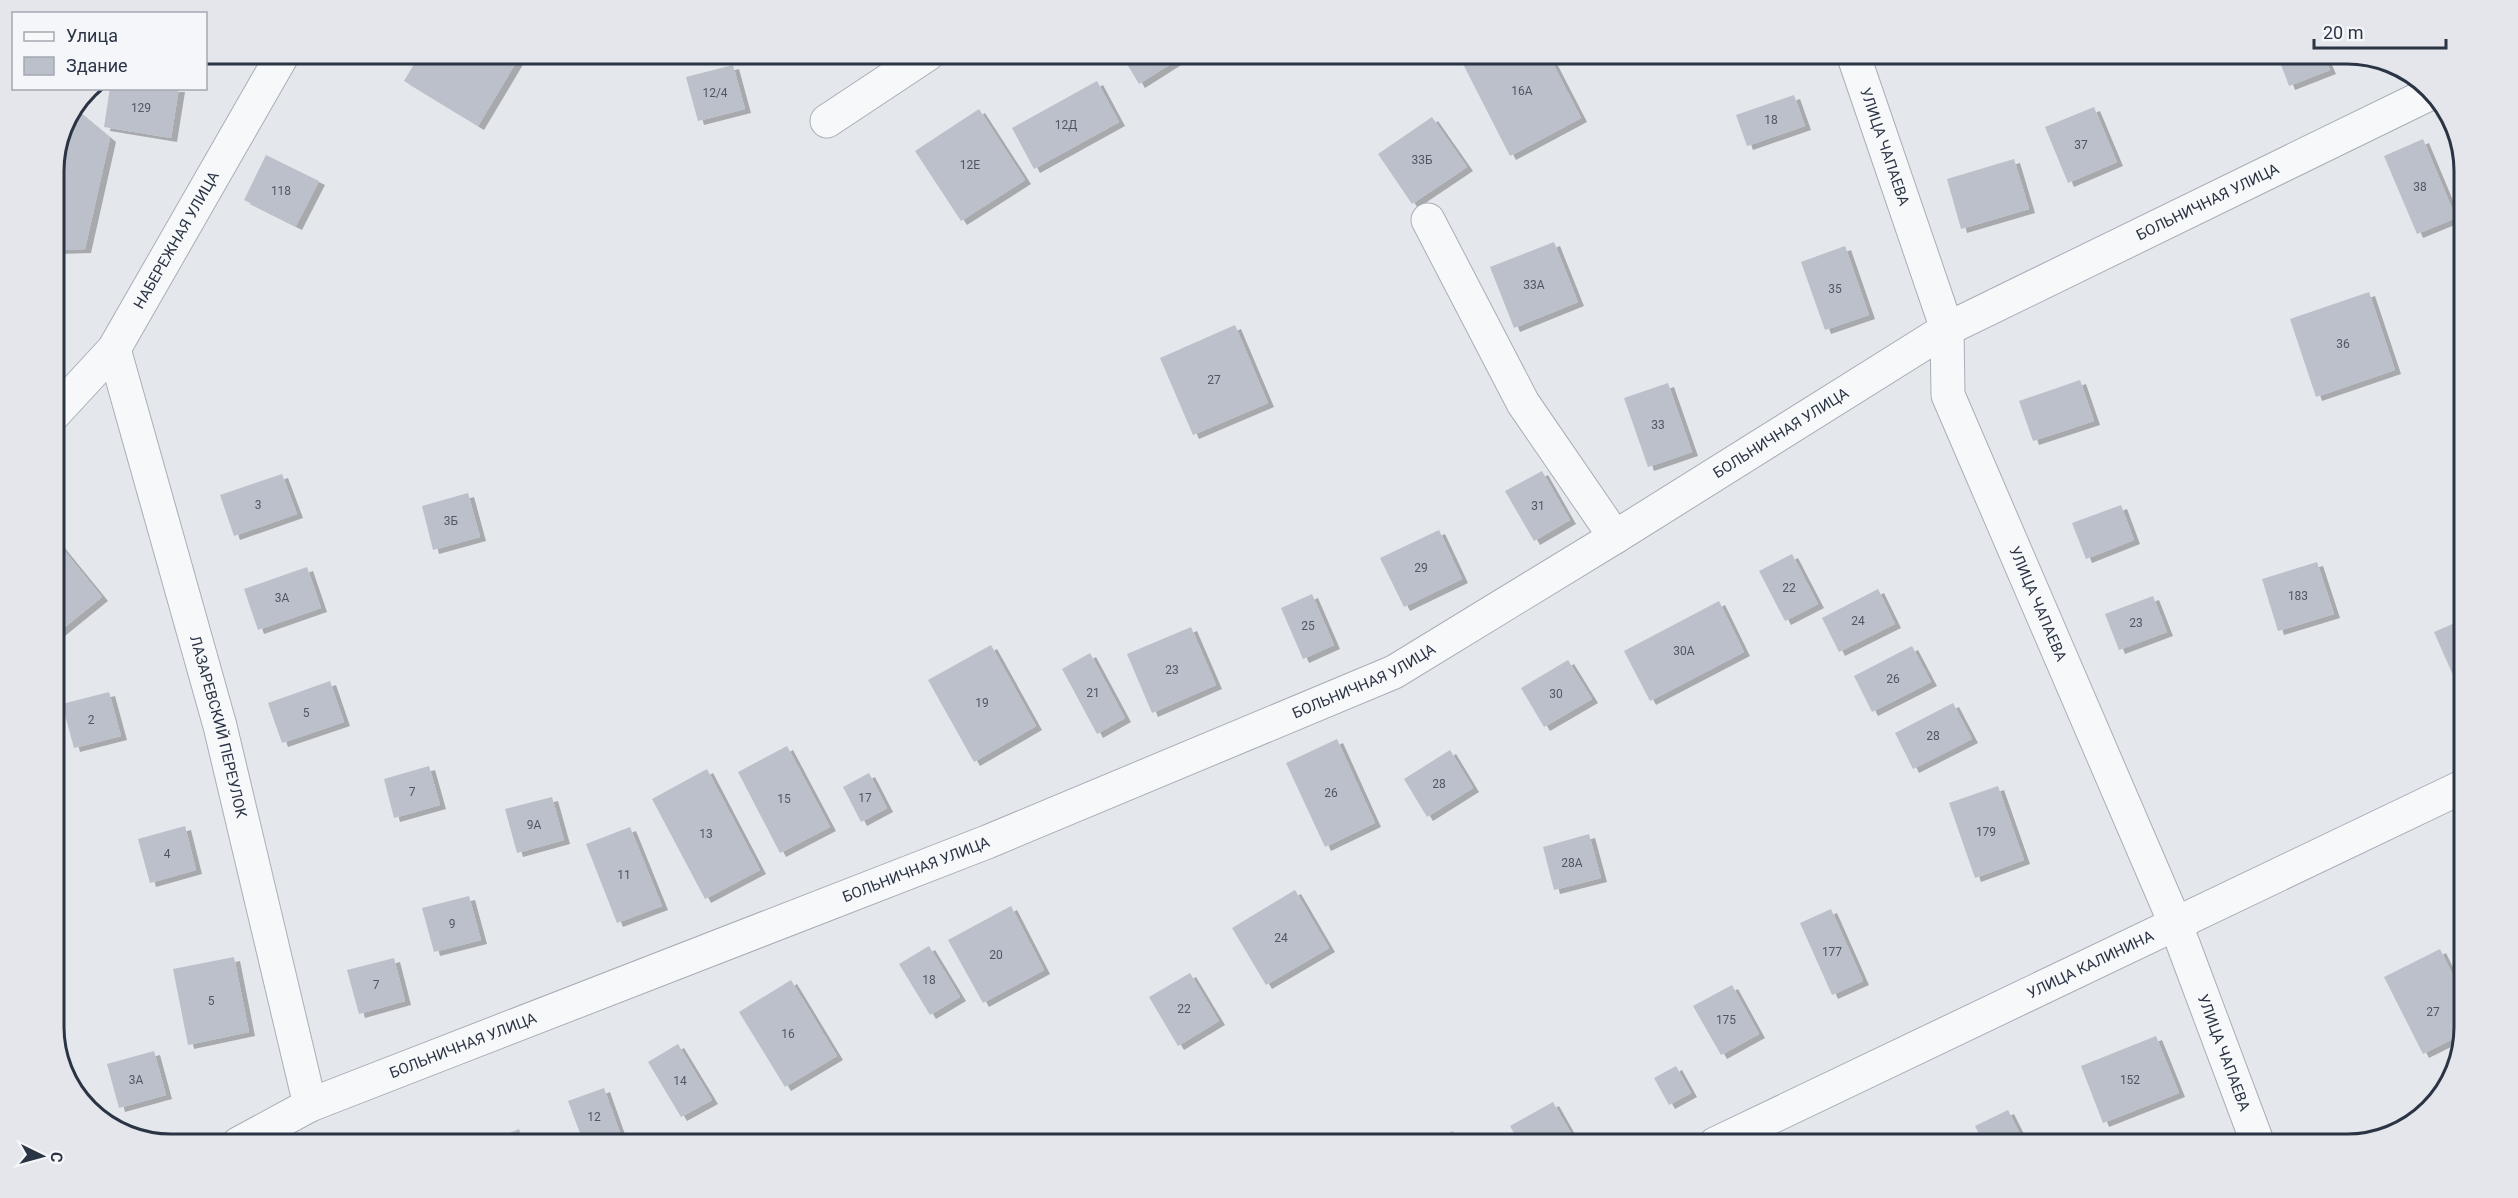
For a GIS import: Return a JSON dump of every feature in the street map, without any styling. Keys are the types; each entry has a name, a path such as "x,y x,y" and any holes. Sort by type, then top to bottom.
{"street":[{"name":"УЛИЦА ЧАПАЕВА","path":"1856,64 1947,329 1948,394 2176,925 2254,1134"},
{"name":"НАБЕРЕЖНАЯ УЛИЦА","path":"65,402 114,349 277,65"},
{"path":"827,121 912,65"},
{"name":"БОЛЬНИЧНАЯ УЛИЦА","path":"256,1134 310,1105 987,842 1394,672 1947,329 2423,97"},
{"path":"1428,220 1523,403 1615,537"},
{"name":"ЛАЗАРЕВСКИЙ ПЕРЕУЛОК","path":"114,349 220,726 310,1105"},
{"name":"УЛИЦА КАЛИНИНА","path":"1736,1134 2454,791"}],"building":[{"path":"1463,64 1553,64 1581,118 1510,156"},
{"path":"2281,64 2327,64 2330,70 2289,86"},
{"path":"414,65 515,65 478,126 404,81"},
{"path":"733,65 745,109 698,121 686,77"},
{"path":"1127,65 1170,65 1139,84"},
{"path":"1097,81 1119,122 1034,169 1012,128"},
{"path":"110,90 179,90 171,138 104,127"},
{"path":"1794,95 1805,126 1747,146 1736,115"},
{"path":"2094,107 2117,162 2068,183 2045,127"},
{"path":"979,109 1025,180 961,221 915,151"},
{"path":"82,114 110,138 85,249 65,250 65,157 73,130"},
{"path":"1432,117 1467,167 1412,204 1378,154"},
{"path":"2423,139 2453,211 2453,219 2417,234 2384,156"},
{"path":"266,155 319,181 296,226 244,200"},
{"path":"2014,159 2029,209 1961,229 1947,179"},
{"path":"1554,242 1578,302 1514,328 1490,267"},
{"path":"1845,246 1869,315 1825,330 1801,262"},
{"path":"2369,292 2395,370 2316,397 2290,319"},
{"path":"1235,325 1268,403 1193,435 1160,358"},
{"path":"2080,380 2094,421 2033,441 2019,401"},
{"path":"1668,383 1692,452 1648,467 1624,398"},
{"path":"1542,471 1570,520 1534,541 1505,491"},
{"path":"282,474 297,514 234,536 220,495"},
{"path":"468,493 480,537 433,550 422,506"},
{"path":"2121,505 2134,540 2086,559 2072,523"},
{"path":"1439,530 1462,579 1404,607 1380,558"},
{"path":"65,552 102,597 65,627"},
{"path":"1792,554 1818,604 1785,621 1759,571"},
{"path":"2317,562 2334,614 2278,631 2262,579"},
{"path":"307,567 321,608 258,630 244,589"},
{"path":"1878,589 1895,624 1839,652 1822,618"},
{"path":"1312,594 1334,645 1303,659 1281,608"},
{"path":"2153,596 2167,632 2119,650 2105,614"},
{"path":"1719,601 1744,652 1650,701 1624,651"},
{"path":"2454,624 2454,677 2434,632"},
{"path":"1191,627 1216,685 1152,713 1127,654"},
{"path":"991,645 1036,726 974,762 928,680"},
{"path":"1912,646 1931,682 1872,712 1854,676"},
{"path":"1090,653 1125,718 1097,734 1062,669"},
{"path":"1568,660 1592,699 1544,727 1521,688"},
{"path":"330,681 344,722 282,743 268,703"},
{"path":"109,692 121,736 74,748 65,715 65,703"},
{"path":"1953,703 1972,739 1913,769 1895,733"},
{"path":"1337,739 1375,823 1325,847 1286,763"},
{"path":"787,746 830,827 780,853 738,772"},
{"path":"1450,750 1473,788 1427,817 1404,779"},
{"path":"429,766 440,805 394,818 384,779"},
{"path":"707,769 760,870 705,899 652,799"},
{"path":"869,773 887,808 861,822 843,787"},
{"path":"1998,786 2024,860 1975,878 1949,803"},
{"path":"552,797 564,840 517,853 505,809"},
{"path":"185,826 196,870 150,883 138,839"},
{"path":"630,827 662,906 617,923 586,844"},
{"path":"1589,834 1601,878 1554,890 1543,847"},
{"path":"1295,890 1329,948 1266,985 1232,928"},
{"path":"469,896 481,940 434,952 422,908"},
{"path":"1011,906 1044,970 983,1003 948,940"},
{"path":"1831,909 1863,981 1832,995 1800,923"},
{"path":"929,946 960,997 930,1015 899,964"},
{"path":"2440,949 2454,977 2452,1039 2423,1054 2384,977"},
{"path":"234,957 249,1032 188,1045 173,969"},
{"path":"394,958 405,1001 359,1014 347,970"},
{"path":"1190,973 1219,1021 1178,1046 1149,997"},
{"path":"791,980 837,1056 785,1087 739,1012"},
{"path":"1732,985 1759,1034 1721,1055 1693,1006"},
{"path":"2156,1036 2179,1093 2103,1123 2081,1066"},
{"path":"678,1044 712,1100 681,1117 648,1062"},
{"path":"154,1051 166,1095 119,1108 107,1064"},
{"path":"1676,1066 1691,1093 1669,1105 1654,1078"},
{"path":"604,1088 620,1133 580,1134 568,1101"},
{"path":"1553,1102 1571,1134 1514,1134 1510,1126"},
{"path":"2008,1110 2020,1134 1979,1134 1975,1126"},
{"path":"519,1129 521,1134 507,1134"}]}
